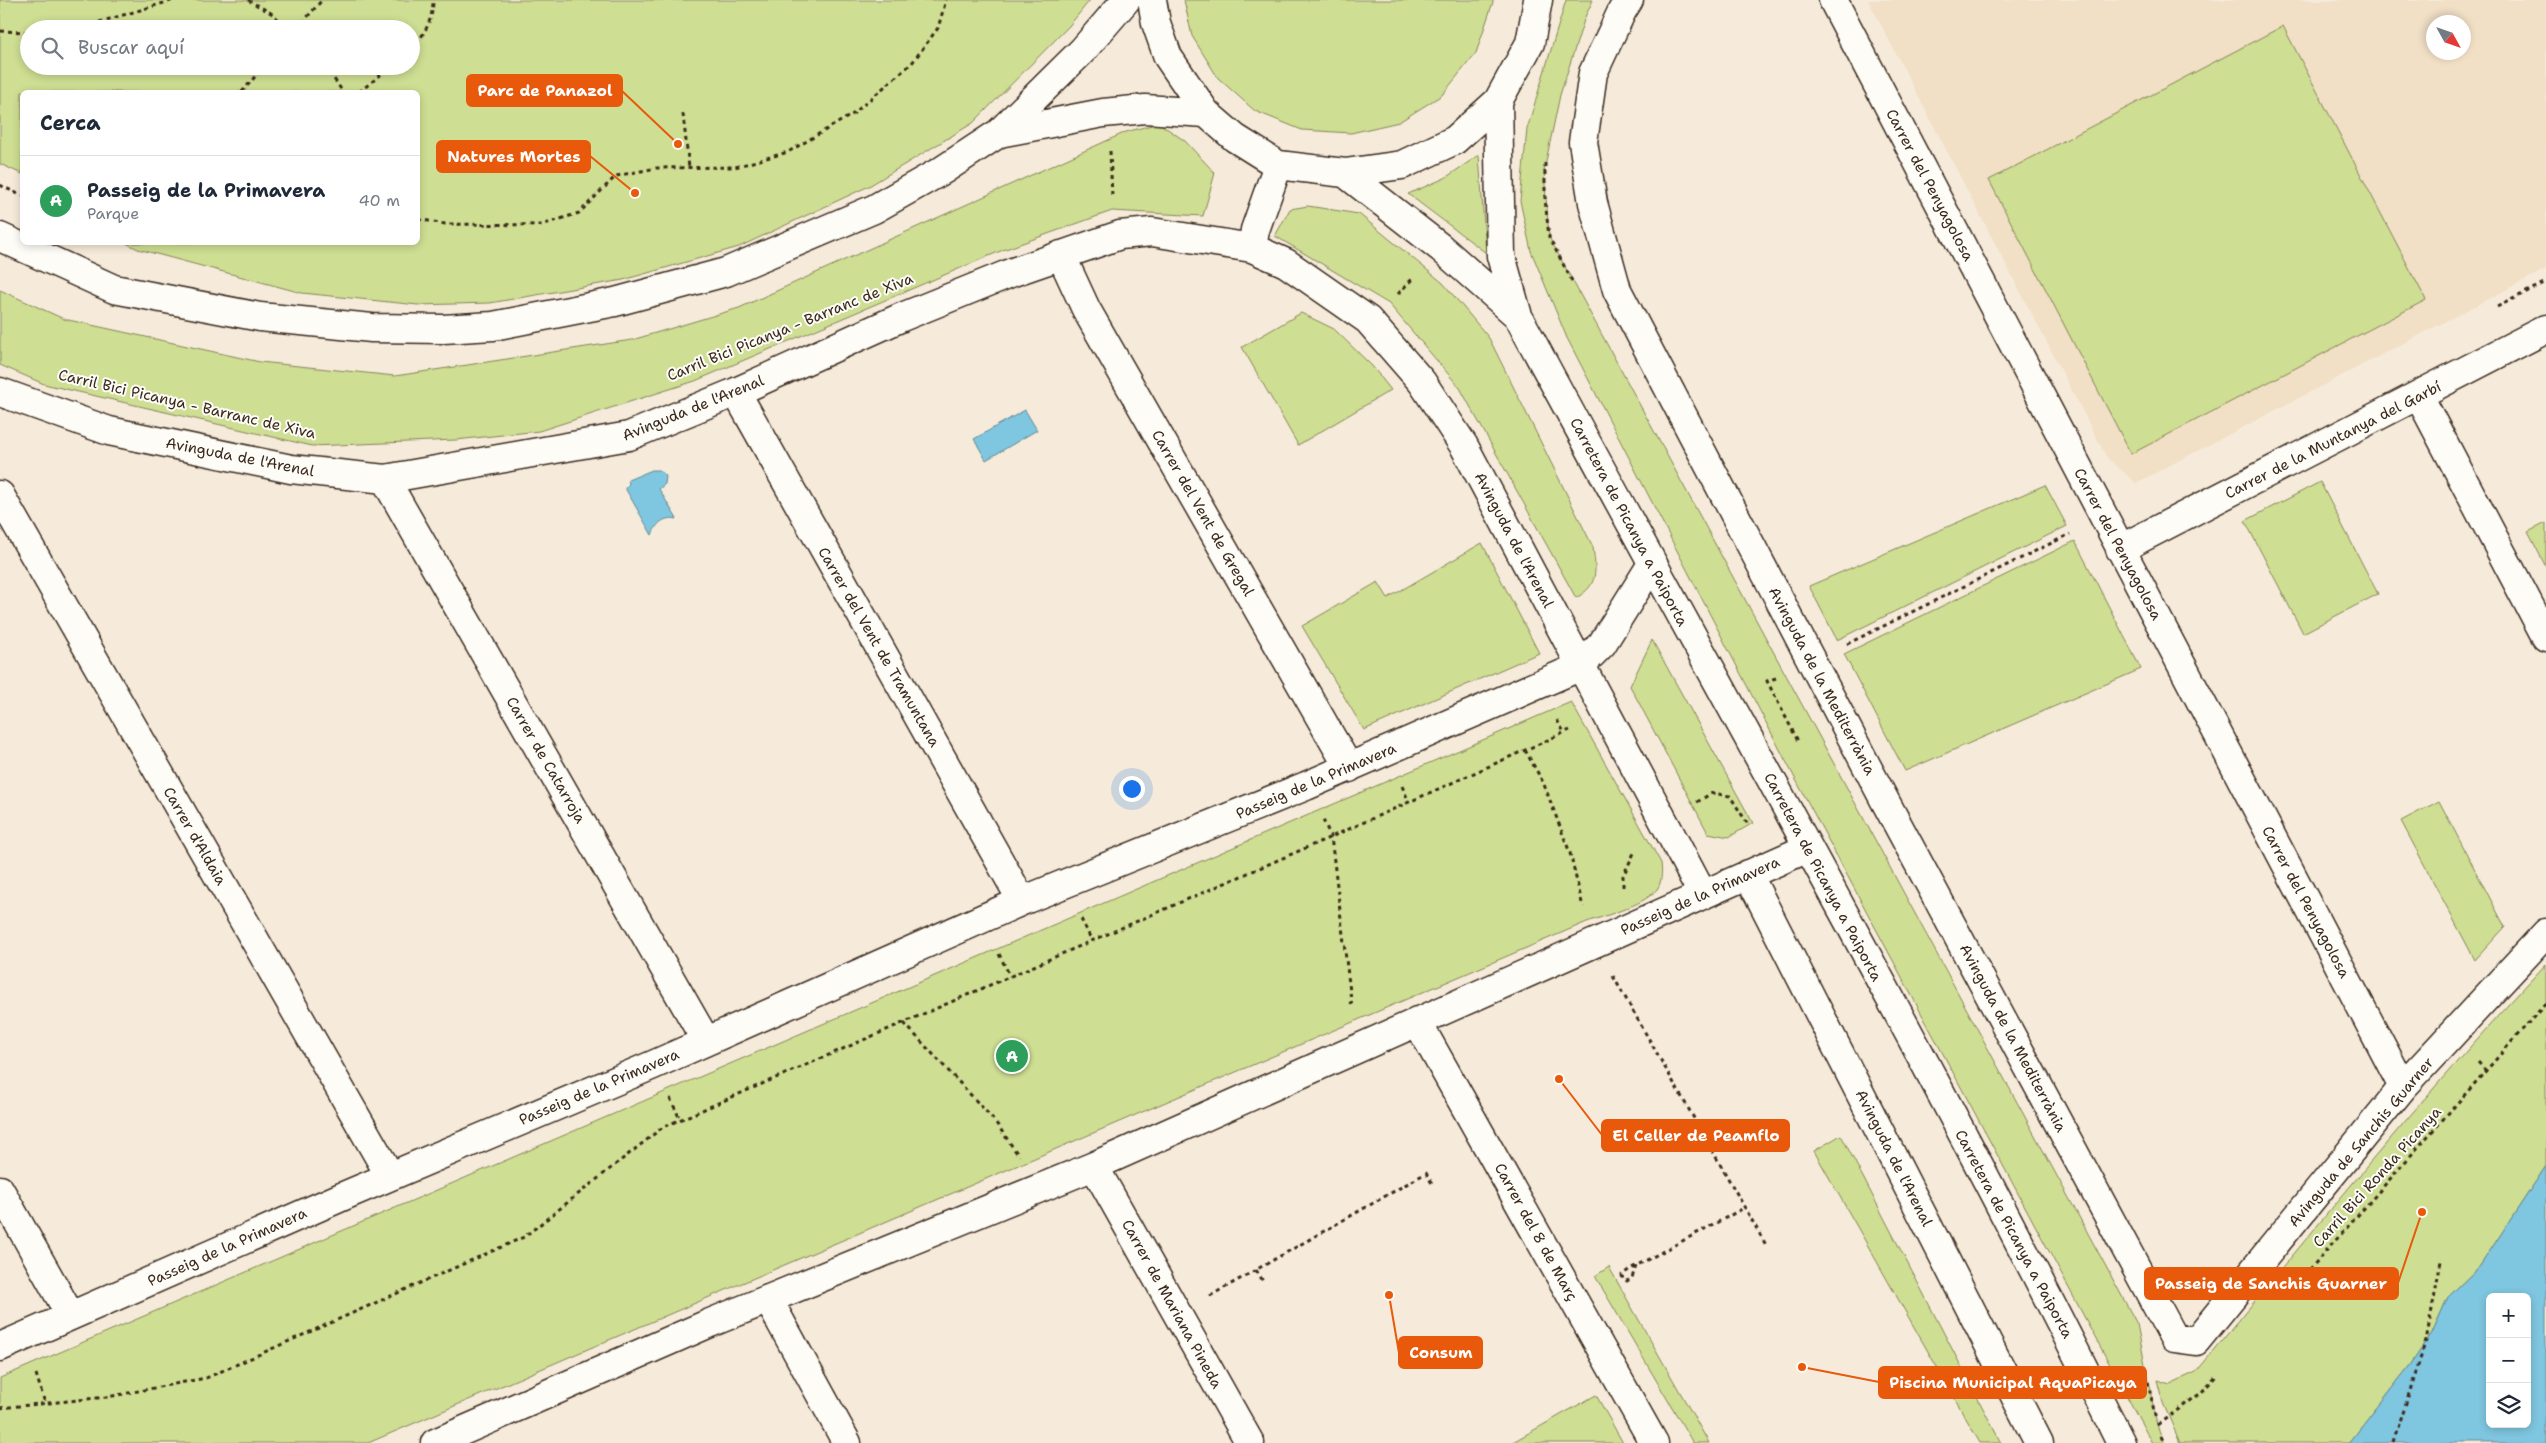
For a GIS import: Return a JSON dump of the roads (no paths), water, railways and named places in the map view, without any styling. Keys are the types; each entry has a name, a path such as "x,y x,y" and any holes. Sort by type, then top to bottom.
{"street":[{"path":"0,237 114,289 260,317 372,328 442,329 492,326 615,302 726,272 874,209 943,170 998,133 1083,50 1126,0"},
{"path":"1152,0 1156,23 1168,57 1206,113 1234,138 1278,165 1345,173 1402,165 1455,140 1498,101 1530,43 1538,0"},
{"name":"Avinguda de la Mediterrània","path":"1630,0 1622,11 1593,73 1583,142 1593,203 1617,290 1885,801 2174,1338"},
{"name":"Carrer del Penyagolosa","path":"1833,0 2403,1087"},
{"name":"Carretera de Picanya a Paiporta","path":"1498,101 1501,256 1518,316 1808,848 2040,1281 2121,1443"},
{"path":"998,133 1104,113 1145,109 1206,113"},
{"path":"1252,248 1255,230 1278,165"},
{"name":"Carretera de Picanya a Paiporta","path":"1345,173 1441,248 1518,316"},
{"name":"Avinguda de l'Arenal","path":"0,392 109,431 291,469 385,479 629,436 736,392 902,318 1061,255 1120,235 1152,232 1252,248 1286,264 1368,320 1422,382 1464,446 1579,666 1703,895"},
{"name":"Carrer del Vent de Gregal","path":"1061,255 1086,309 1349,768"},
{"name":"Carrer de la Muntanya del Garbí","path":"2120,549 2546,329"},
{"name":"Carrer del Vent de Tramuntana","path":"736,392 1022,901"},
{"path":"2419,396 2546,637"},
{"name":"Carrer de Catarroja","path":"385,479 706,1041"},
{"name":"Carrer d'Aldaia","path":"0,496 390,1176"},
{"name":"Passeig de la Primavera","path":"0,1347 390,1176 706,1041 1022,901 1349,768 1579,666 1602,644 1652,564"},
{"name":"Passeig de la Primavera","path":"442,1442 768,1299 1094,1166 1808,848"},
{"name":"Avinguda de l'Arenal","path":"1748,874 2040,1443"},
{"name":"Avinguda de Sanchis Guarner","path":"2174,1338 2196,1341 2403,1087 2546,933"},
{"name":"Carrer del 8 de Març","path":"1417,1021 1654,1443"},
{"name":"Carrer de Mariana Pineda","path":"1094,1166 1250,1443"},
{"path":"0,1190 70,1315"},
{"path":"768,1299 847,1443"}],"water":[{"path":"1025,410 1037,430 986,460 974,439"},
{"path":"652,470 659,470 666,476 665,484 659,489 677,519 664,520 656,527 652,535 625,488 629,484 628,480"},
{"path":"2546,1166 2546,1443 2349,1443 2411,1364 2432,1333 2448,1297 2480,1266"}],"place":[{"name":"Parc de Panazol","path":"678,144"},
{"name":"Natures Mortes","path":"635,193"},
{"name":"Passeig de la Primavera","path":"1012,1056"},
{"name":"El Celler de Peamflo","path":"1559,1079"},
{"name":"Passeig de Sanchis Guarner","path":"2422,1212"},
{"name":"Consum","path":"1389,1295"},
{"name":"Piscina Municipal AquaPicaya","path":"1802,1367"}]}
